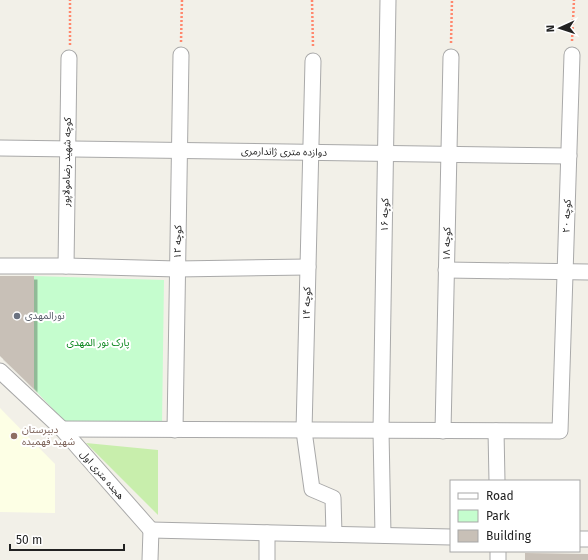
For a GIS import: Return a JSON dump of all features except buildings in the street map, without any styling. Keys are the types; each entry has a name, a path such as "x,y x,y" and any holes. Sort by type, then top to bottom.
{"street":[{"name":"۱۶ کوچه","path":"383,535 381,430 388,0"},
{"name":"۱۲ کوچه","path":"174,430 181,54"},
{"name":"۲۰ کوچه","path":"496,431 560,431 572,55"},
{"name":"کوچه شهید رضامولاپور","path":"66,266 69,58"},
{"name":"۱۸ کوچه","path":"442,431 451,58"},
{"name":"‍‍ ۱۴ کوچه","path":"313,61 304,430 312,489 333,498 334,534"},
{"name":"دوازده متری ژاندارمری","path":"0,148 569,156"},
{"path":"0,266 177,269 308,268"},
{"path":"446,270 588,272"},
{"name":"هجده متری اول","path":"0,371 62,429 151,530"},
{"path":"62,429 496,431 497,480"},
{"path":"150,560 151,530 450,537"},
{"path":"267,533 267,560"}],"path":[{"path":"69,58 70,0"},
{"path":"181,54 182,0"},
{"path":"312,0 313,61"},
{"path":"451,58 452,0"},
{"path":"572,55 574,0"}],"shaded area":[{"name":"دبیرستان شهید فهمیده","path":"0,408 55,464 55,513 0,512"}],"green space":[{"name":"پارک نور المهدی","path":"34,276 164,280 162,425 67,424 34,389"},
{"path":"86,443 158,450 158,515"}],"place":[{"name":"نورالمهدی","path":"17,316"},
{"name":"دبیرستان شهید فهمیده","path":"14,436"}]}
